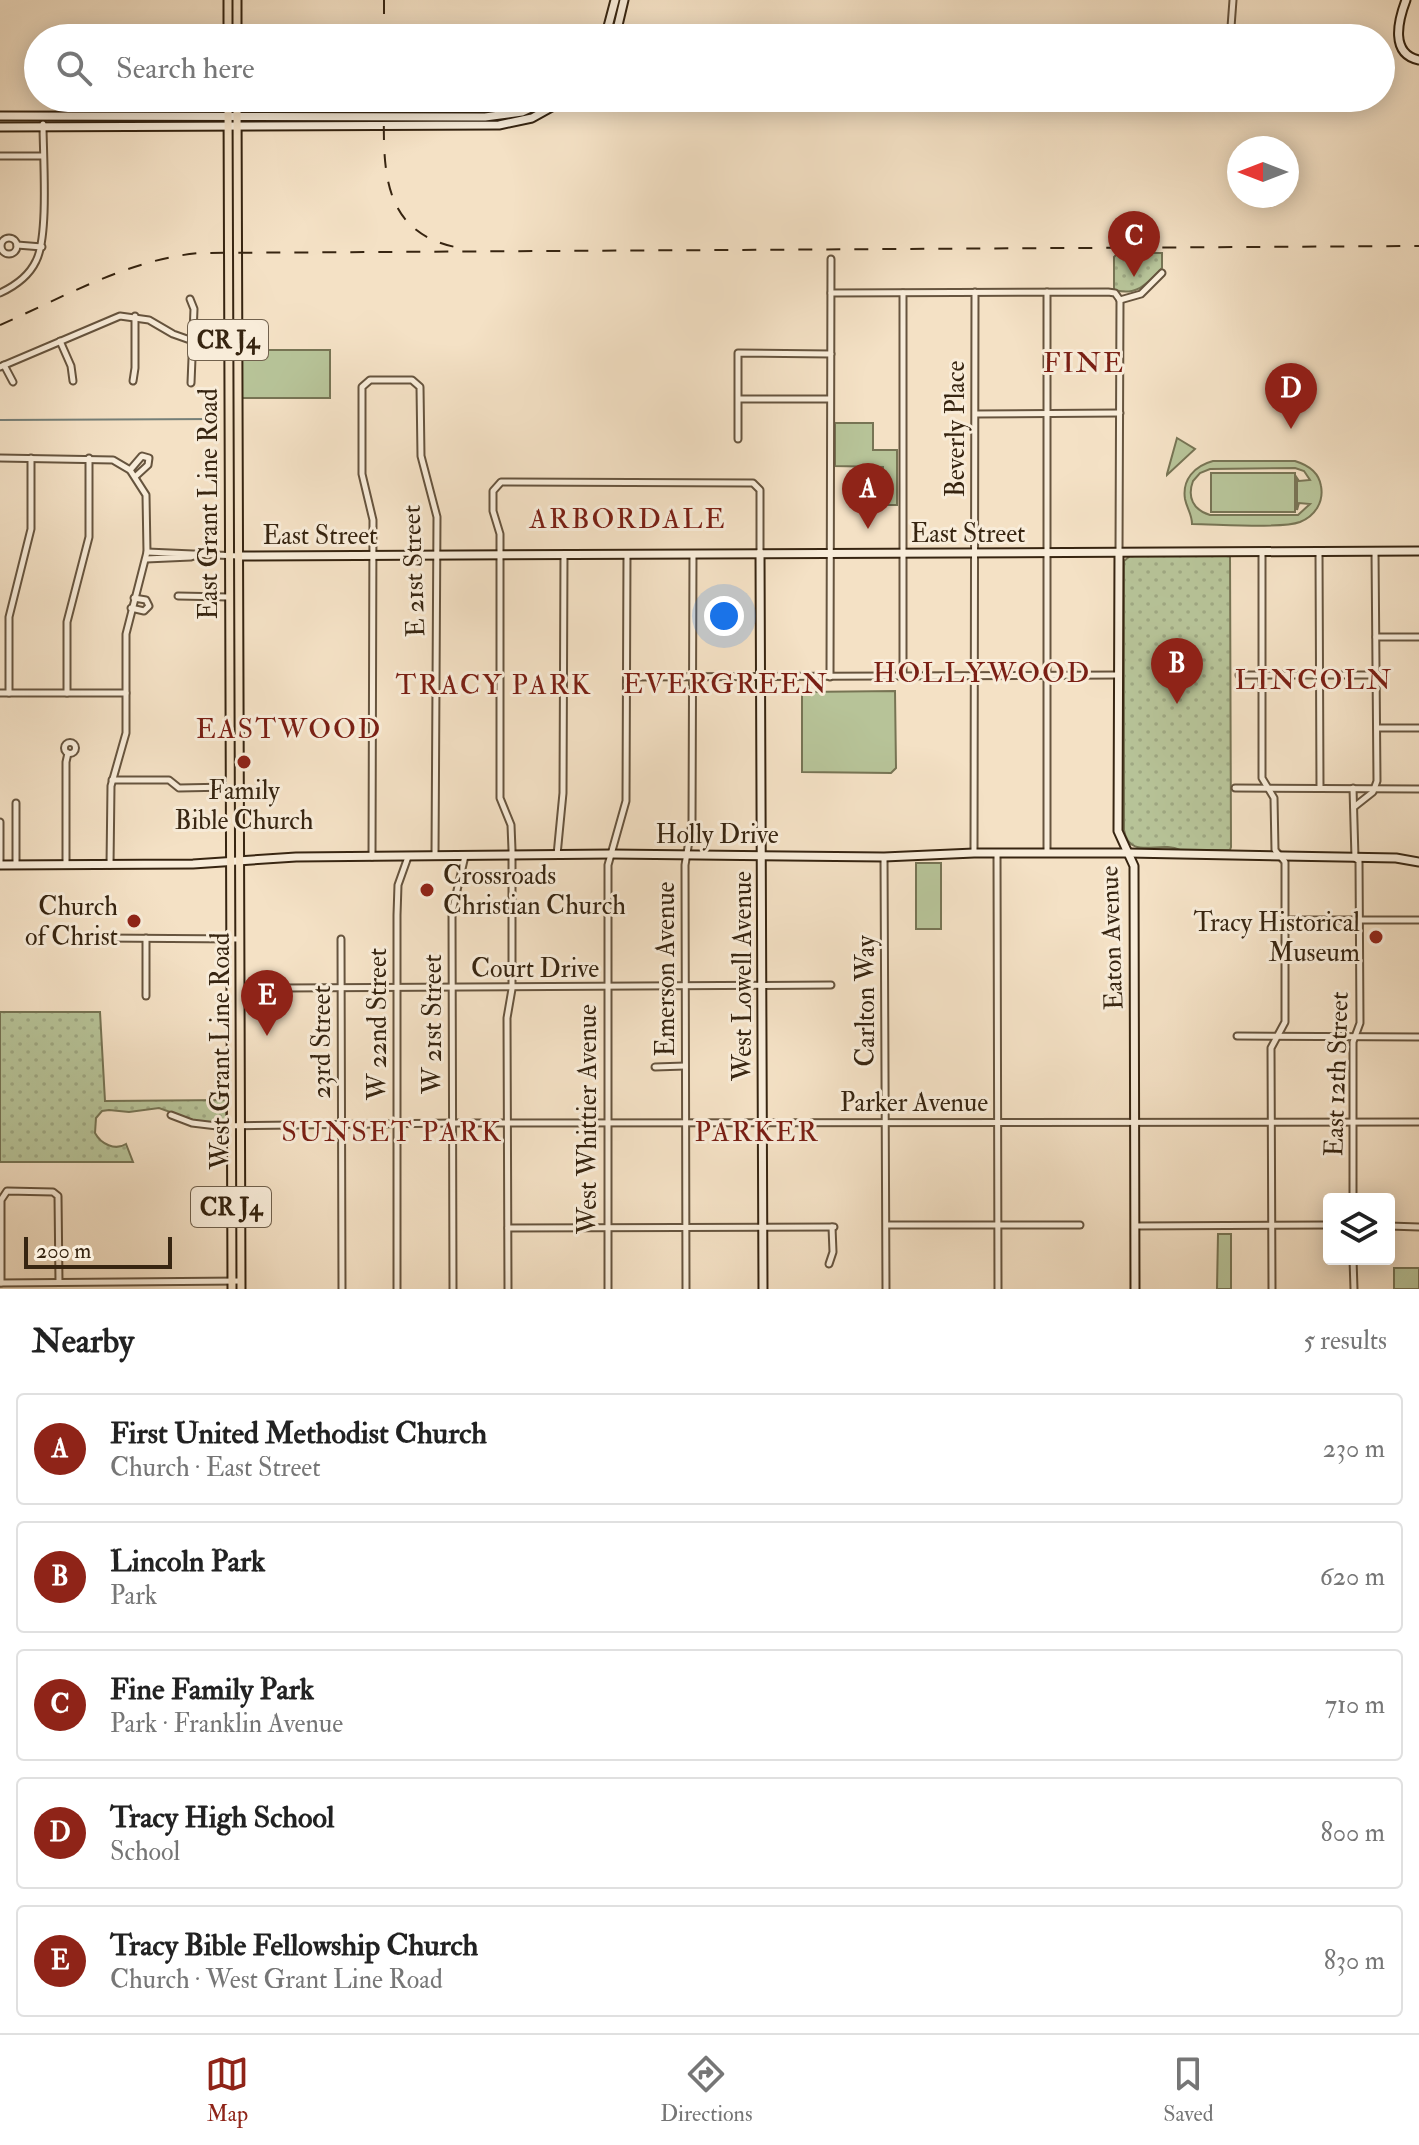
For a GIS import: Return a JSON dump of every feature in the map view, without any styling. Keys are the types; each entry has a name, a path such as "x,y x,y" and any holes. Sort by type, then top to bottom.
{"main road":[{"path":"228,0 228,24"},
{"path":"237,0 237,24"},
{"name":"East Grant Line Road","path":"228,112 230,862"},
{"name":"East Grant Line Road","path":"237,112 240,860"},
{"name":"West Grant Line Road","path":"236,1285 241,1124 240,860"},
{"name":"West Grant Line Road","path":"230,862 231,1125 236,1285"}],"street":[{"path":"609,24 615,0"},
{"path":"618,24 624,0"},
{"path":"1232,24 1233,0"},
{"path":"1406,0 1398,27 1400,47 1408,57 1419,60"},
{"path":"0,116 237,120 503,115 522,112"},
{"path":"237,120 342,125 499,125 532,118 543,112"},
{"path":"0,293 19,282 42,247 43,116"},
{"path":"0,127 228,120"},
{"path":"0,156 43,156"},
{"path":"17,245 42,247"},
{"path":"830,677 831,259"},
{"path":"831,293 1108,292 1115,293 1120,300 1141,294 1162,273"},
{"name":"Beverly Place","path":"974,853 975,292"},
{"path":"1047,292 1047,854"},
{"path":"903,293 903,676"},
{"path":"190,299 194,309 191,383"},
{"name":"Eaton Avenue","path":"1120,300 1118,831 1134,866 1135,1289"},
{"path":"13,382 2,366 111,318 135,316 149,320 173,334 207,346 238,345"},
{"path":"133,381 135,316"},
{"path":"60,341 71,366 73,381"},
{"path":"738,439 738,353 831,354"},
{"name":"E 21st Street","path":"373,554 373,520 362,474 363,383 370,380 416,382 420,387 421,456 435,507 437,554 435,857"},
{"path":"739,399 830,399"},
{"path":"976,414 1120,413"},
{"path":"130,470 142,456 149,458 148,465 136,476"},
{"path":"0,458 113,460 136,476 146,495 146,555 126,634 124,742 112,780 110,865"},
{"path":"9,693 9,617 31,529 31,458"},
{"path":"67,693 67,622 89,537 89,458"},
{"path":"508,1289 507,1018 512,989 512,856 511,825 500,798 500,534 492,506 493,491 501,482 747,482 757,485 760,490 760,553"},
{"path":"1353,808 1375,788 1375,550"},
{"name":"East Street","path":"146,555 197,552 239,556 1419,551"},
{"path":"1262,552 1262,778 1274,798 1274,846 1285,862 1285,1022 1271,1048 1272,1289"},
{"path":"1319,552 1320,788"},
{"name":"West Whittier Avenue","path":"608,1289 608,865 626,801 627,553"},
{"name":"West Lowell Avenue","path":"760,553 763,1289"},
{"path":"372,857 373,554"},
{"path":"557,856 563,793 564,554"},
{"name":"Emerson Avenue","path":"686,1289 685,865 692,823 693,554"},
{"path":"178,596 228,597"},
{"path":"131,608 144,611 149,606 146,600 134,597"},
{"path":"1376,637 1419,637"},
{"path":"627,677 1118,675"},
{"path":"1239,675 1376,675"},
{"path":"0,693 126,693"},
{"path":"1377,728 1419,728"},
{"path":"66,865 68,753"},
{"path":"112,780 169,780 179,788 230,787"},
{"path":"1235,788 1419,789"},
{"name":"East 12th Street","path":"1353,788 1355,858 1359,861 1360,1023 1353,1042 1353,1193"},
{"path":"16,803 16,865"},
{"name":"Holly Drive","path":"0,822 0,865 612,854 884,857 974,853 1396,858 1419,862"},
{"path":"997,853 998,1289"},
{"name":"W 21st Street","path":"453,1289 453,902 465,856"},
{"name":"W 22nd Street","path":"397,1289 397,896 408,857"},
{"name":"Carlton Way","path":"884,857 886,1289"},
{"path":"1285,920 1419,920"},
{"path":"102,938 240,939"},
{"path":"146,938 146,996"},
{"name":"23rd Street","path":"341,939 342,1289"},
{"name":"Court Drive","path":"240,994 279,992 285,988 831,985"},
{"path":"1237,1036 1419,1037"},
{"path":"655,1067 685,1066"},
{"name":"Parker Avenue","path":"171,1115 209,1126 1419,1122"},
{"path":"59,1282 59,1201 56,1193 7,1191 2,1196 1,1283 236,1285"},
{"path":"887,1225 1080,1225"},
{"path":"1135,1226 1323,1225"},
{"path":"1395,1226 1419,1227"},
{"path":"508,1228 833,1227 833,1252 829,1264"},
{"path":"1353,1265 1354,1289"}],"green space":[{"path":"1118,253 1162,253 1162,268 1135,290 1114,290 1114,257"},
{"path":"244,350 330,350 330,398 242,398"},
{"path":"835,423 873,423 873,450 897,450 897,505 884,505 883,467 835,466"},
{"path":"1177,438 1195,449 1167,475 1167,474"},
{"path":"1213,461 1295,461 1318,477 1322,492 1320,503 1310,516 1291,524 1192,524 1185,486 1195,470","holes":["1295,468 1304,471 1310,480 1299,481 1297,478 1297,510 1299,503 1310,504 1298,515 1210,515 1199,510 1191,497 1193,481 1200,473 1210,469"]},
{"path":"1211,473 1295,473 1295,512 1211,512"},
{"path":"1230,555 1230,850 1180,850 1132,845 1124,830 1124,561 1130,556"},
{"path":"895,691 896,768 891,773 802,772 802,692"},
{"path":"916,863 941,863 941,929 916,929"},
{"path":"0,1012 100,1012 105,1101 226,1100 226,1120 222,1124 201,1123 159,1108 129,1112 102,1111 96,1118 95,1133 109,1145 117,1147 126,1144 133,1162 0,1162"},
{"path":"1218,1234 1231,1234 1231,1289 1217,1289"},
{"path":"1394,1268 1419,1268 1419,1289 1394,1289"}],"waterway":[{"path":"0,420 218,419"}],"railway":[{"path":"384,0 384,24"},
{"path":"384,112 386,168 398,209 411,225 430,238 455,247"},
{"path":"0,325 122,271 200,253 1419,246"}],"place":[{"name":"Fine Family Park","path":"1134,277"},
{"name":"Tracy High School","path":"1291,429"},
{"name":"First United Methodist Church","path":"868,529"},
{"name":"Lincoln Park","path":"1177,704"},
{"name":"Family Bible Church","path":"244,762"},
{"name":"Crossroads Christian Church","path":"427,890"},
{"name":"Church of Christ","path":"134,921"},
{"name":"Tracy Historical Museum","path":"1376,937"},
{"name":"Tracy Bible Fellowship Church","path":"267,1036"}],"district":[{"name":"FINE","path":"1084,362"},
{"name":"ARBORDALE","path":"628,518"},
{"name":"HOLLYWOOD","path":"982,672"},
{"name":"LINCOLN","path":"1314,679"},
{"name":"EVERGREEN","path":"726,683"},
{"name":"TRACY PARK","path":"494,684"},
{"name":"EASTWOOD","path":"289,728"},
{"name":"SUNSET PARK","path":"392,1131"},
{"name":"PARKER","path":"757,1131"}]}
